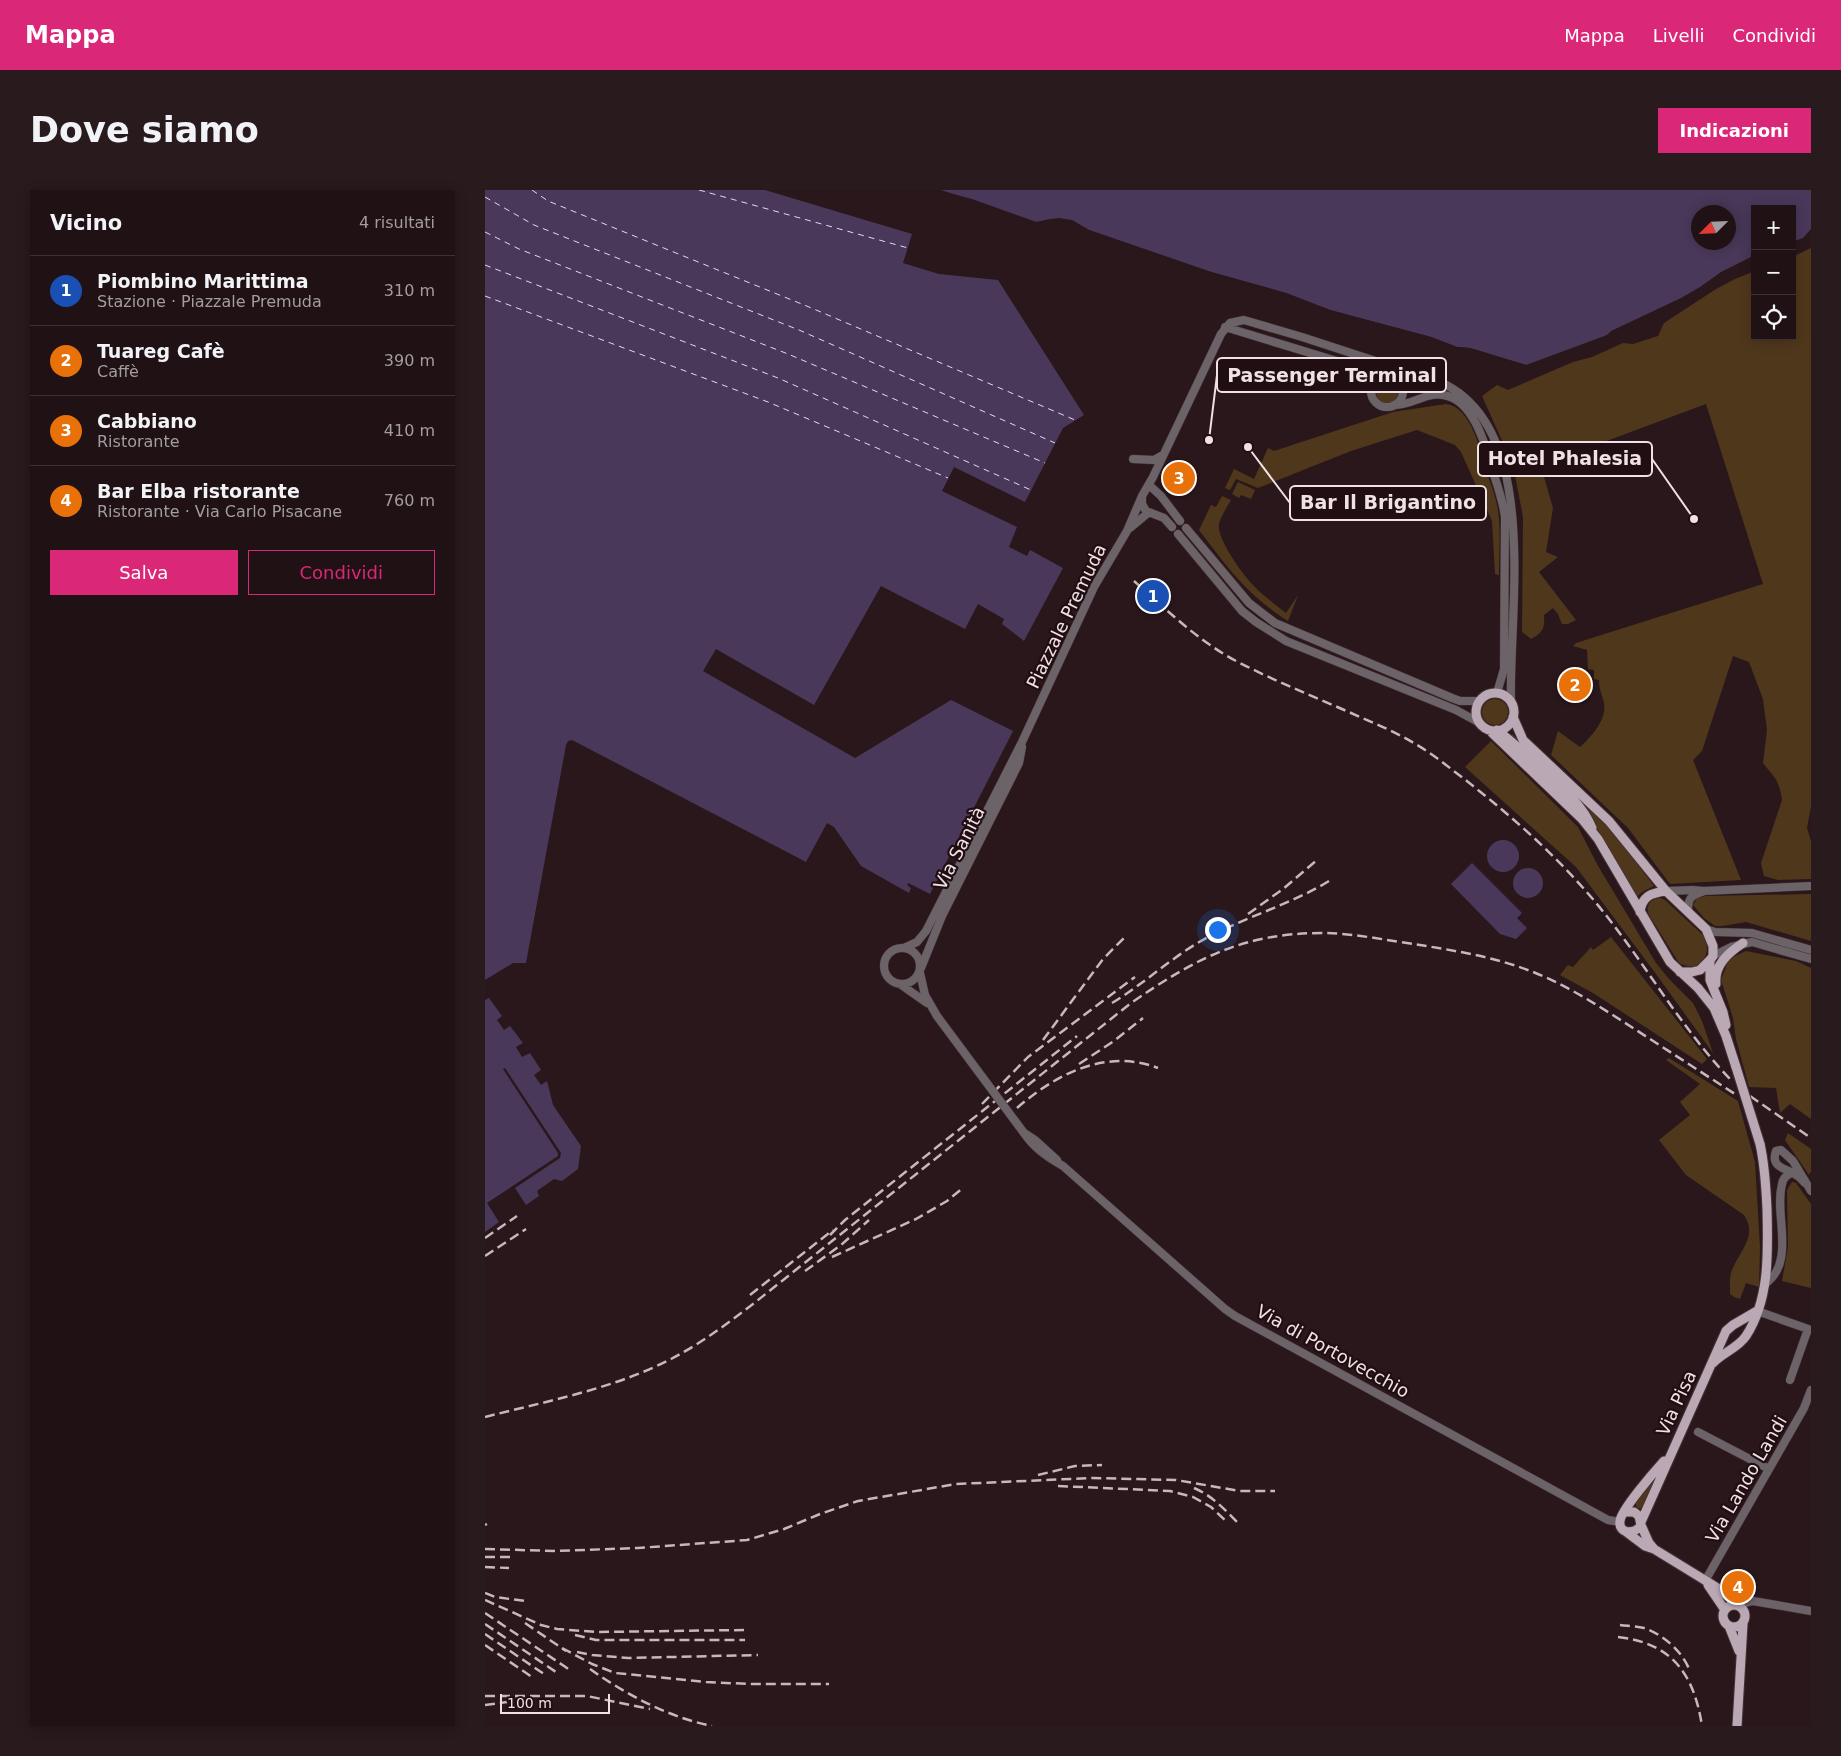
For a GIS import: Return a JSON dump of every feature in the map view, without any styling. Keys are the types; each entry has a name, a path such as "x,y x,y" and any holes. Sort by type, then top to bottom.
{"main road":[{"path":"1726,1036 1725,1017 1711,980 1712,940 1706,928 1666,891 1609,821 1523,740 1513,717 1511,703 1503,695 1497,693 1487,694 1479,701 1476,708 1478,722 1493,730 1582,819 1597,839 1663,952 1679,972 1698,988 1718,1016 1760,1144 1765,1174 1768,1236 1765,1284 1757,1311"},
{"path":"1493,730 1507,726 1513,717"},
{"path":"1640,912 1644,899 1654,892 1666,891"},
{"path":"1719,999 1716,981 1718,968 1727,955 1743,944"},
{"path":"1679,972 1700,970 1712,958"},
{"name":"Via Pisa","path":"1641,1523 1724,1336 1733,1325 1757,1311"},
{"name":"Via Pisa","path":"1711,1365 1719,1356 1745,1338 1757,1311"},
{"path":"1724,1336 1727,1342 1734,1346"},
{"name":"Via Pisa","path":"1625,1512 1644,1484 1670,1454"},
{"path":"1654,1549 1649,1543 1639,1516 1634,1512 1625,1512 1620,1518 1620,1526 1625,1531 1645,1546 1654,1549 1716,1587 1745,1613 1737,1726"},
{"path":"1625,1531 1634,1532 1641,1523"},
{"path":"1705,1581 1725,1610 1724,1620 1729,1626 1736,1642 1741,1664"},
{"path":"1725,1610 1731,1606 1738,1606"},
{"path":"1729,1626 1736,1627 1743,1624"}],"street":[{"path":"1172,527 1157,515 1148,513 1142,504 1142,496 1225,327 1234,321 1244,320 1309,339 1452,387 1468,399 1488,426 1501,459 1512,502 1514,527 1511,703"},
{"path":"1225,327 1353,366 1367,378 1373,398 1379,405 1389,407 1403,405 1430,395 1439,394 1449,396 1467,410 1474,419 1482,435 1502,500 1505,517 1503,669 1497,693"},
{"path":"1371,388 1374,381 1379,377 1396,368"},
{"path":"1394,405 1403,394 1396,368"},
{"path":"1379,377 1387,375 1423,386 1452,387"},
{"path":"1133,459 1154,460 1163,455"},
{"path":"1149,485 1161,496 1180,521"},
{"name":"Piazzale Premuda","path":"1034,716 1094,587 1127,531 1142,496"},
{"path":"1157,515 1162,512 1166,503"},
{"name":"Piazzale Premuda","path":"1127,531 1148,513"},
{"path":"1186,528 1249,603 1275,623 1452,698 1460,701 1479,701"},
{"path":"1178,534 1242,611 1272,633 1286,641 1456,710 1478,722"},
{"name":"Via Sanità","path":"900,984 888,978 884,964 891,952 917,942 926,931 1023,742 1034,716"},
{"name":"Via Sanità","path":"920,970 935,931 1019,763 1023,742"},
{"path":"1666,891 1811,886"},
{"path":"1687,911 1690,898 1703,891"},
{"path":"1706,928 1715,932 1752,933 1811,950"},
{"path":"1712,958 1752,942 1811,959"},
{"path":"900,984 910,983 920,970 917,954 904,948"},
{"name":"Via di Portovecchio","path":"920,970 921,985 929,1006"},
{"name":"Via di Portovecchio","path":"900,984 912,991 929,1006 1024,1133 1042,1145 1059,1164 1225,1309 1608,1520 1620,1522"},
{"path":"1805,1183 1782,1169 1776,1163 1775,1154 1778,1150 1789,1156 1811,1191"},
{"path":"1765,1284 1774,1276 1781,1258 1783,1245 1781,1186 1785,1176 1791,1173"},
{"path":"1757,1311 1809,1329 1790,1380"},
{"name":"Via Lando Landi","path":"1705,1581 1804,1408 1811,1390"},
{"path":"1698,1432 1769,1469"},
{"path":"1738,1606 1753,1601 1811,1612"}],"shaded area":[{"path":"485,190 765,190 912,234 903,263 939,274 998,280 1084,415 1063,428 1025,502 954,467 942,491 1017,527 1009,547 1027,556 1030,550 1063,568 1024,641 1002,624 1004,619 978,604 965,629 881,586 814,705 716,649 703,671 855,758 951,700 1013,731 930,894 908,883 907,885 911,888 909,893 861,866 834,827 827,823 806,862 572,740 568,741 566,745 526,963 513,963 485,980"},
{"path":"941,190 1811,190 1811,229 1803,238 1796,241 1796,205 1751,205 1751,257 1721,272 1681,298 1611,331 1607,335 1526,365 1330,310 1286,293 1211,272 1089,230 1071,221 1049,219 1036,222"},
{"path":"1811,248 1811,807 1807,828 1811,841 1811,879 1778,880 1764,876 1761,863 1782,800 1776,780 1763,763 1767,730 1763,699 1749,662 1733,656 1702,751 1693,760 1741,880 1670,884 1628,828 1551,755 1558,731 1580,747 1593,733 1603,716 1604,703 1599,680 1594,679 1594,670 1588,669 1587,650 1573,646 1576,643 1763,584 1706,404 1593,446 1540,463 1553,508 1546,552 1558,557 1539,572 1576,620 1568,624 1562,624 1553,608 1544,615 1541,632 1531,639 1522,632 1523,517 1513,465 1482,396 1497,385 1508,390 1623,343 1633,344 1658,336 1664,323 1716,289 1751,273 1751,340 1796,340 1796,255"},
{"path":"1383,381 1391,381 1398,388 1398,396 1391,403 1383,403 1376,396 1376,388"},
{"path":"1446,404 1455,407 1463,413 1469,422 1478,443 1495,496 1499,526 1499,575 1495,574 1492,521 1461,452 1455,445 1417,430 1351,451 1258,488 1236,479 1230,490 1225,488 1234,469 1254,479 1268,448 1274,451 1393,412"},
{"path":"1238,482 1255,490 1251,499 1241,495 1239,498 1232,494"},
{"path":"1222,496 1231,500 1220,521 1219,530 1231,556 1243,573 1261,593 1286,613 1298,595 1288,621 1249,591 1229,569 1199,530 1211,505 1216,507"},
{"path":"1495,699 1504,703 1508,712 1504,721 1495,725 1486,721 1482,712 1486,703"},
{"path":"1512,734 1612,831 1654,886 1642,892 1636,898 1586,809 1511,737"},
{"path":"1491,741 1578,827 1597,864 1656,963 1693,1003 1702,1021 1713,1053 1576,867 1465,767"},
{"path":"1503,840 1509,841 1514,845 1518,850 1518,862 1514,867 1509,871 1503,872 1497,871 1492,867 1488,862 1487,856 1488,850 1492,845 1497,841"},
{"path":"1472,863 1522,913 1517,918 1527,928 1516,939 1500,934 1451,884"},
{"path":"1528,868 1539,872 1543,883 1539,894 1528,898 1517,894 1513,883 1517,872"},
{"path":"1811,894 1811,941 1746,922 1715,926 1704,918 1693,905 1697,898 1706,896"},
{"path":"1660,898 1665,900 1704,936 1707,950 1706,956 1699,964 1686,966 1679,963 1649,915 1649,904 1653,900"},
{"path":"1611,937 1707,1059 1702,1064 1593,993 1560,975 1568,965 1573,967 1591,947 1593,950"},
{"path":"1746,951 1796,961 1811,968 1811,1119 1790,1104 1780,1113 1776,1088 1749,1087 1736,1039 1733,1018 1721,980 1729,959"},
{"path":"489,998 502,1016 497,1020 504,1030 510,1026 523,1043 516,1047 522,1057 530,1053 541,1070 534,1075 541,1085 547,1081 553,1105 581,1146 578,1169 562,1181 554,1179 537,1191 539,1196 526,1205 515,1188 560,1158 561,1153 505,1068 503,1069 558,1153 558,1156 487,1203 499,1222 485,1232 485,1000"},
{"path":"1669,1058 1738,1101 1755,1162 1760,1247 1759,1287 1746,1283 1740,1299 1730,1294 1730,1276 1748,1236 1748,1223 1744,1215 1686,1175 1659,1140 1690,1115 1680,1102 1700,1084 1666,1060"},
{"path":"1788,1133 1811,1149 1811,1171 1809,1175 1785,1140"},
{"path":"1792,1182 1796,1183 1811,1204 1811,1288 1782,1281 1788,1247 1787,1190"},
{"path":"1659,1473 1644,1509 1637,1508 1635,1502"}],"pier":[{"path":"938,190 972,199 1036,222 1059,218 1072,220 1089,230 1211,272 1286,293 1330,310 1526,365 1524,367 1470,350 1457,349 1330,312 1285,296 1210,274 1089,232 1071,223 1059,220 1035,224"}],"ferry route":[{"path":"532,190 548,201 809,307 1075,420"},
{"path":"699,190 908,248"},
{"path":"485,197 534,225 799,330 1055,443"},
{"path":"485,232 519,249 788,354 1045,463"},
{"path":"485,265 778,378 1031,490"},
{"path":"485,296 768,402 948,478"}],"railway":[{"path":"1134,581 1184,625 1225,655 1405,738 1436,757 1489,799 1550,853 1588,893 1621,935 1696,1040 1730,1079"},
{"path":"1248,914 1283,889 1317,860"},
{"path":"1112,1003 1200,941 1301,896 1329,881"},
{"path":"485,1417 556,1400 603,1386 649,1369 692,1347 753,1304 1131,1003 1154,987 1199,962 1221,951 1244,944 1294,934 1347,934 1452,950 1515,965 1557,982 1612,1014 1735,1094"},
{"path":"1043,1040 1103,959 1125,937"},
{"path":"982,1104 1028,1057 1135,977"},
{"path":"1079,1064 1114,1041 1143,1018"},
{"path":"830,1235 845,1220 1077,1036"},
{"path":"1017,1108 1048,1085 1065,1075 1083,1068 1101,1063 1120,1061 1158,1068"},
{"path":"1750,1096 1811,1138"},
{"path":"832,1257 916,1219 947,1201 964,1187"},
{"path":"485,1238 517,1216"},
{"path":"805,1271 841,1245 869,1220"},
{"path":"485,1256 526,1229"},
{"path":"750,1295 833,1230"},
{"path":"1038,1475 1075,1466 1102,1465"},
{"path":"485,1549 555,1551 638,1548 747,1540 784,1529 858,1501 956,1484 1092,1478 1176,1480 1240,1491 1275,1491"},
{"path":"1058,1486 1170,1491 1193,1497 1211,1507 1228,1523"},
{"path":"1194,1488 1213,1500 1240,1525"},
{"path":"485,1557 512,1557"},
{"path":"485,1567 509,1568"},
{"path":"485,1593 495,1597 525,1601"},
{"path":"485,1600 541,1625 557,1629 597,1632 744,1630"},
{"path":"485,1613 570,1670"},
{"path":"525,1623 566,1651"},
{"path":"485,1624 556,1672"},
{"path":"1620,1625 1644,1628 1659,1635 1677,1650 1690,1671"},
{"path":"485,1634 544,1674"},
{"path":"575,1635 596,1640 745,1640"},
{"path":"1618,1637 1637,1640 1653,1646 1677,1664 1693,1691 1702,1726"},
{"path":"485,1645 532,1677"},
{"path":"562,1648 592,1664 615,1673 706,1682 829,1684"},
{"path":"577,1652 628,1658 758,1655"},
{"path":"590,1669 618,1688 648,1704 680,1717 712,1726"},
{"path":"485,1696 587,1696 650,1709"},
{"path":"485,1705 507,1702"}],"place":[{"name":"Passenger Terminal","path":"1209,440"},
{"name":"Bar Il Brigantino","path":"1248,447"},
{"name":"Cabbiano","path":"1179,478"},
{"name":"Hotel Phalesia","path":"1694,519"},
{"name":"Piombino Marittima","path":"1153,596"},
{"name":"Tuareg Cafè","path":"1575,685"},
{"name":"Bar Elba ristorante","path":"1738,1587"}]}
